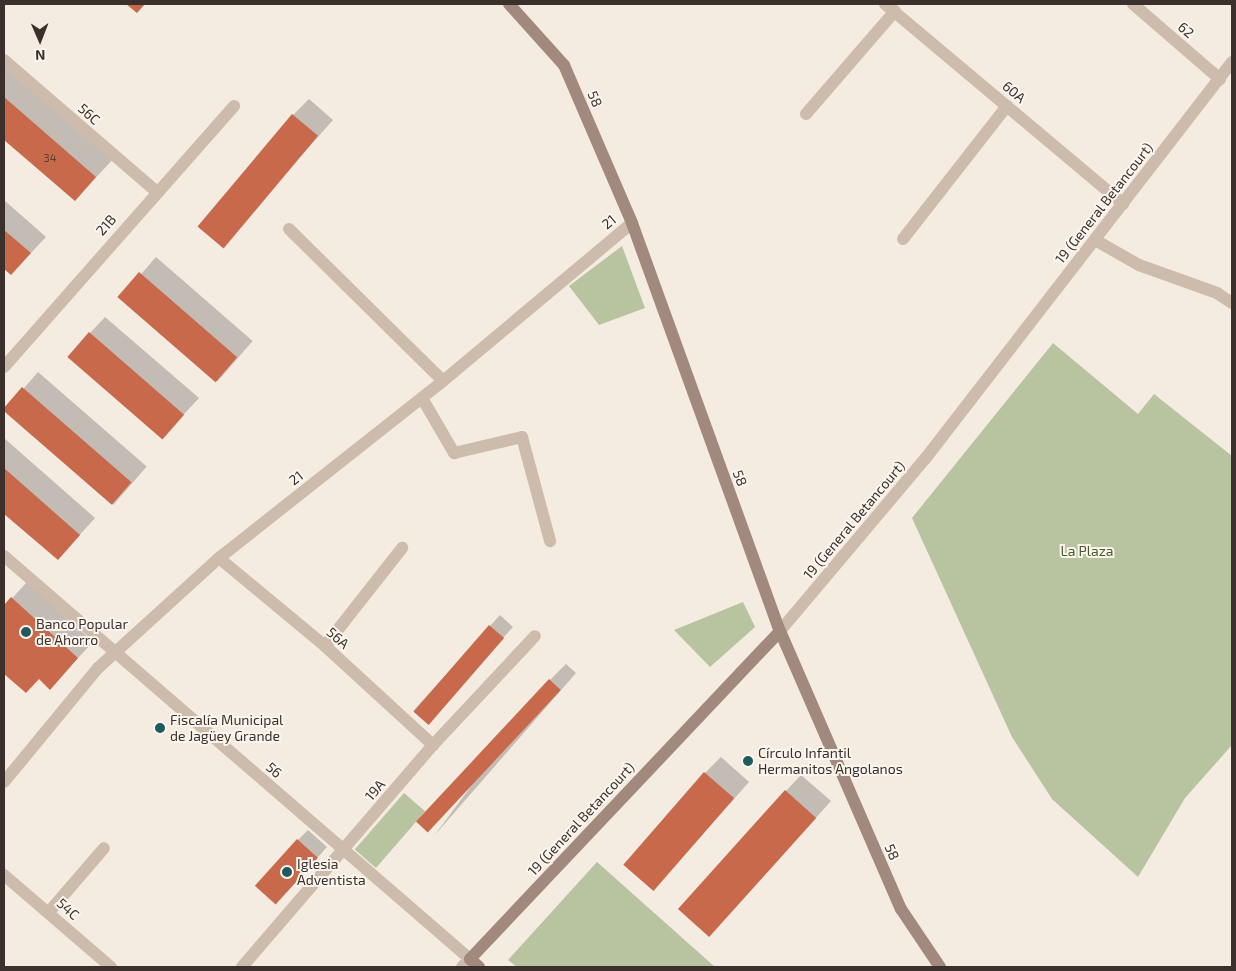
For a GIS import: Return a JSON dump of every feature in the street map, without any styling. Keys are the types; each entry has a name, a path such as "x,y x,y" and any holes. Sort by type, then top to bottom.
{"main road":[{"name":"58","path":"509,4 564,65 632,223 780,631 901,909 940,967"},
{"name":"19 (General Betancourt)","path":"470,964 780,631"}],"street":[{"name":"62","path":"1133,4 1220,78"},
{"name":"60A","path":"890,8 1123,204"},
{"path":"806,114 890,8"},
{"name":"56C","path":"4,60 156,191"},
{"name":"19 (General Betancourt)","path":"780,631 925,459 1232,62"},
{"name":"21B","path":"4,367 156,191 234,106"},
{"path":"903,239 1007,106"},
{"name":"21","path":"4,782 115,651 219,558 443,381 632,223"},
{"path":"289,229 443,381"},
{"path":"1095,240 1139,265 1208,290 1232,303"},
{"path":"422,398 454,453 522,437 550,541"},
{"path":"325,646 402,548"},
{"name":"56","path":"4,556 115,651 470,964"},
{"name":"56A","path":"219,558 325,646 433,745"},
{"name":"19A","path":"242,967 433,745 535,636"},
{"path":"49,912 104,848"},
{"name":"54C","path":"4,875 111,967"}],"green space":[{"path":"622,246 645,308 599,325 569,286"},
{"name":"La Plaza","path":"1053,343 1138,414 1154,394 1232,456 1232,745 1185,798 1138,877 1052,799 1012,737 912,518"},
{"path":"743,602 755,627 710,667 674,630"},
{"path":"404,793 425,811 376,868 355,850"},
{"path":"597,862 715,967 517,967 508,960"}],"building":[{"path":"126,4 145,4 137,13"},
{"path":"4,97 96,177 75,201 4,140"},
{"path":"292,114 318,136 224,248 198,227"},
{"path":"4,230 31,253 11,275 4,269"},
{"path":"139,272 237,357 215,382 117,297"},
{"path":"89,332 184,415 162,440 67,357"},
{"path":"22,387 131,482 112,505 4,411 4,408"},
{"path":"4,468 80,535 58,560 4,514"},
{"name":"Banco Popular de Ahorro","path":"11,597 78,658 50,690 39,679 26,693 4,674 4,605"},
{"path":"489,625 504,638 429,725 414,712"},
{"path":"549,679 561,690 428,833 416,822"},
{"path":"704,772 734,798 653,891 623,865"},
{"path":"785,790 816,818 709,937 678,909"},
{"name":"Iglesia Adventista","path":"297,839 318,858 276,905 255,886"}],"place":[{"name":"Banco Popular de Ahorro","path":"26,632"},
{"name":"Fiscalía Municipal de Jagüey Grande","path":"160,728"},
{"name":"Círculo Infantil Hermanitos Angolanos","path":"748,761"},
{"name":"Iglesia Adventista","path":"287,872"}]}
